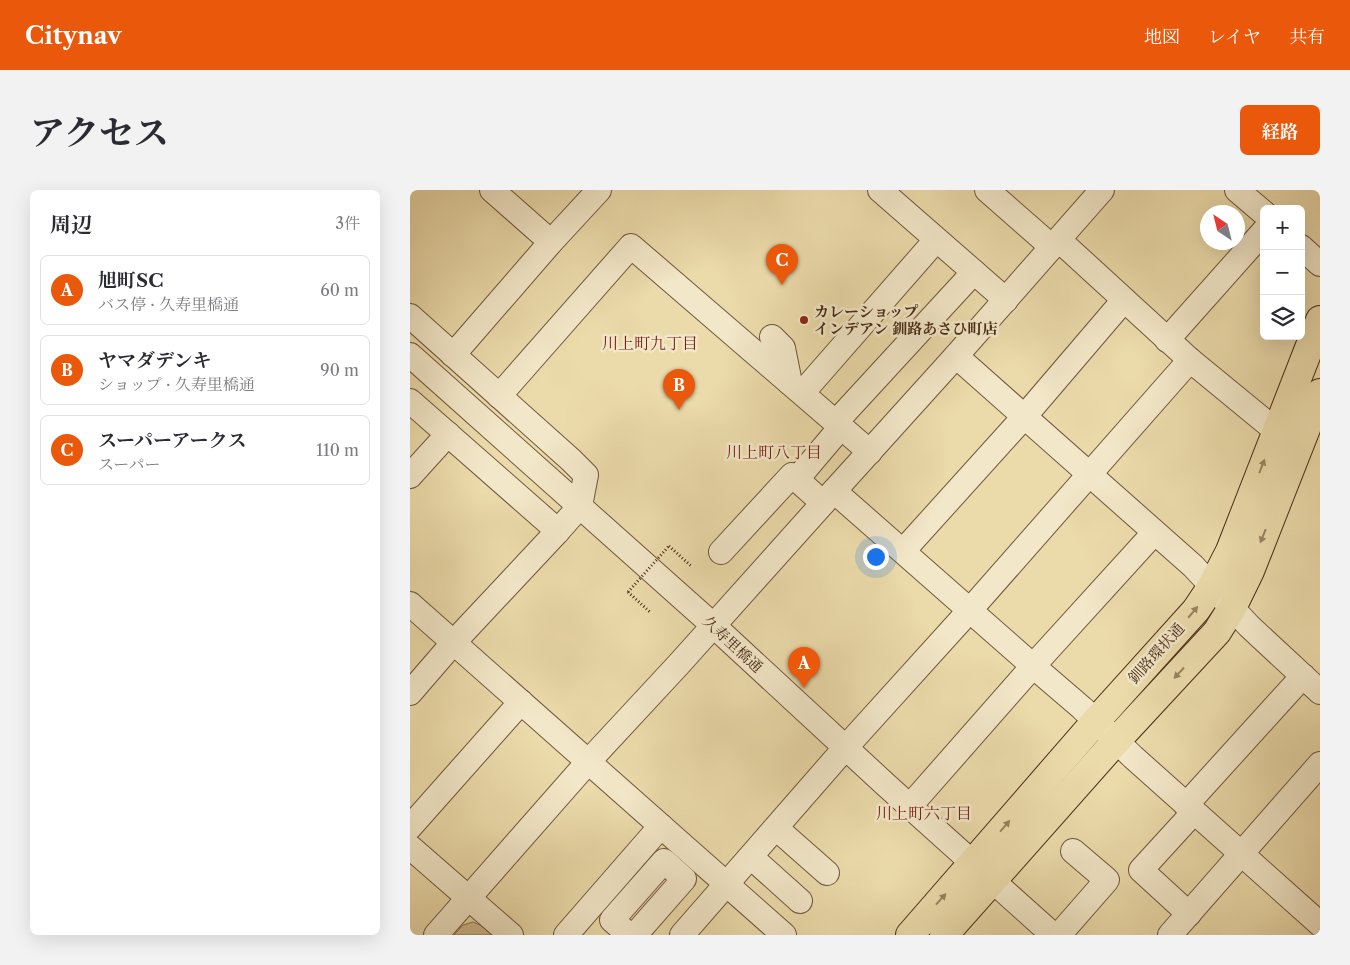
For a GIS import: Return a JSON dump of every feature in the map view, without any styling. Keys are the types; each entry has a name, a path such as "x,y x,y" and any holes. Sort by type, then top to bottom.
{"highway":[{"name":"釧路環状通","path":"944,935 983,872 1096,722 1196,610 1212,586 1230,551 1320,320"},
{"name":"釧路環状通","path":"910,935 983,872 1116,741 1217,632 1232,608 1250,571 1320,393"}],"street":[{"path":"492,190 551,242"},
{"path":"453,355 551,242 600,190"},
{"path":"880,190 1006,300"},
{"path":"987,190 1124,300 1190,360 1298,449"},
{"path":"436,935 588,762 714,626 1102,190"},
{"path":"1237,190 1260,210"},
{"path":"1167,340 1260,235"},
{"path":"797,388 936,240"},
{"path":"499,396 631,246 870,452"},
{"path":"1304,250 1320,264"},
{"path":"797,479 838,424 974,272"},
{"path":"903,551 1024,417 1124,300"},
{"path":"410,316 586,475 580,506 454,642 410,693"},
{"path":"772,337 783,348 797,388"},
{"name":"久寿里橋通","path":"410,355 714,626 1053,935"},
{"path":"956,356 1193,566 1232,608 1311,684 1190,808 1141,870 1188,914"},
{"path":"682,935 846,747 1090,476 1190,360"},
{"path":"1298,375 1320,393"},
{"path":"410,401 558,531"},
{"path":"410,476 448,434"},
{"path":"722,552 792,475 828,497 903,551 1082,708 1116,741 1320,924"},
{"path":"910,806 1033,666 1154,533"},
{"path":"410,604 784,935"},
{"path":"410,827 521,702"},
{"path":"1170,935 1320,764"},
{"path":"566,935 661,826"},
{"path":"776,828 827,873"},
{"path":"410,847 511,935"},
{"path":"671,868 687,850"},
{"path":"1059,935 1106,880 1073,852"},
{"path":"751,857 800,901"},
{"path":"629,935 612,920 664,862 684,880 635,935"}],"path":[{"path":"652,613 628,592 669,546 691,566"}],"shaded area":[{"path":"473,922 482,926 492,935 454,935 463,925"}],"place":[{"name":"スーパーアークス","path":"782,285"},
{"name":"カレーショップ インデアン 釧路あさひ町店","path":"804,320"},
{"name":"ヤマダデンキ","path":"679,410"},
{"name":"旭町SC","path":"804,688"}],"district":[{"name":"川上町九丁目","path":"650,343"},
{"name":"川上町八丁目","path":"774,452"},
{"name":"川上町六丁目","path":"924,813"}]}
